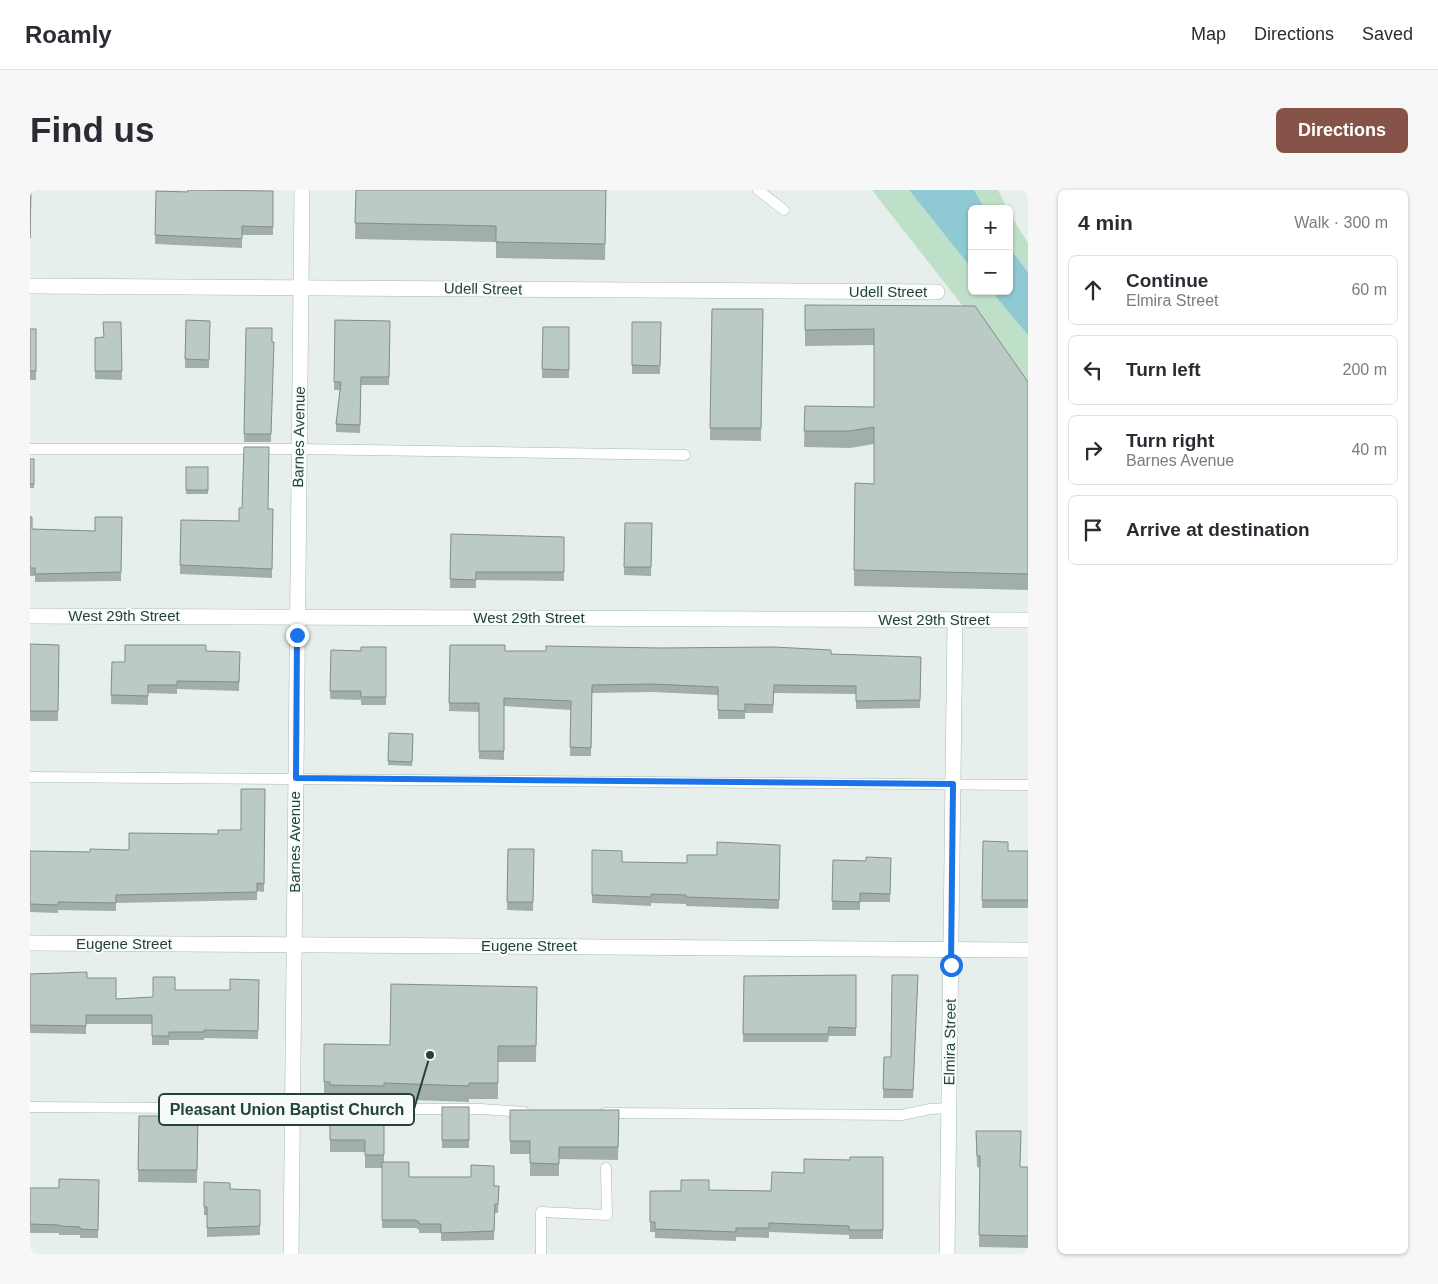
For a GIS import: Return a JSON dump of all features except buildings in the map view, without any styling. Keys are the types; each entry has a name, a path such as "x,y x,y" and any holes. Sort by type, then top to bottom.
{"street":[{"name":"Barnes Avenue","path":"291,1254 302,190"},
{"name":"Udell Street","path":"30,286 936,292"},
{"name":"West 29th Street","path":"30,616 1028,620"},
{"name":"Elmira Street","path":"947,1254 955,620"},
{"name":"Eugene Street","path":"30,943 1028,950"}],"lane":[{"path":"758,190 784,210"},
{"path":"30,448 299,449 685,456"},
{"path":"30,777 1028,785"},
{"path":"30,1107 293,1110 481,1109 538,1113"},
{"path":"597,1114 902,1115 930,1109 949,1108"},
{"path":"541,1254 541,1212 607,1215 606,1168"}],"green space":[{"path":"872,190 909,190 968,264 968,295 994,295 1028,335 1028,398 976,323"},
{"path":"974,190 998,190 1005,205 983,205"},
{"path":"1013,219 1028,243 1028,272 1013,252"}],"water":[{"path":"909,190 974,190 983,205 968,205 968,264"},
{"path":"1013,252 1028,272 1028,335 994,295 1013,295"}],"place":[{"name":"Pleasant Union Baptist Church","path":"430,1055"}],"route":[{"path":"297,635 296,778 953,784 951,965"}]}
